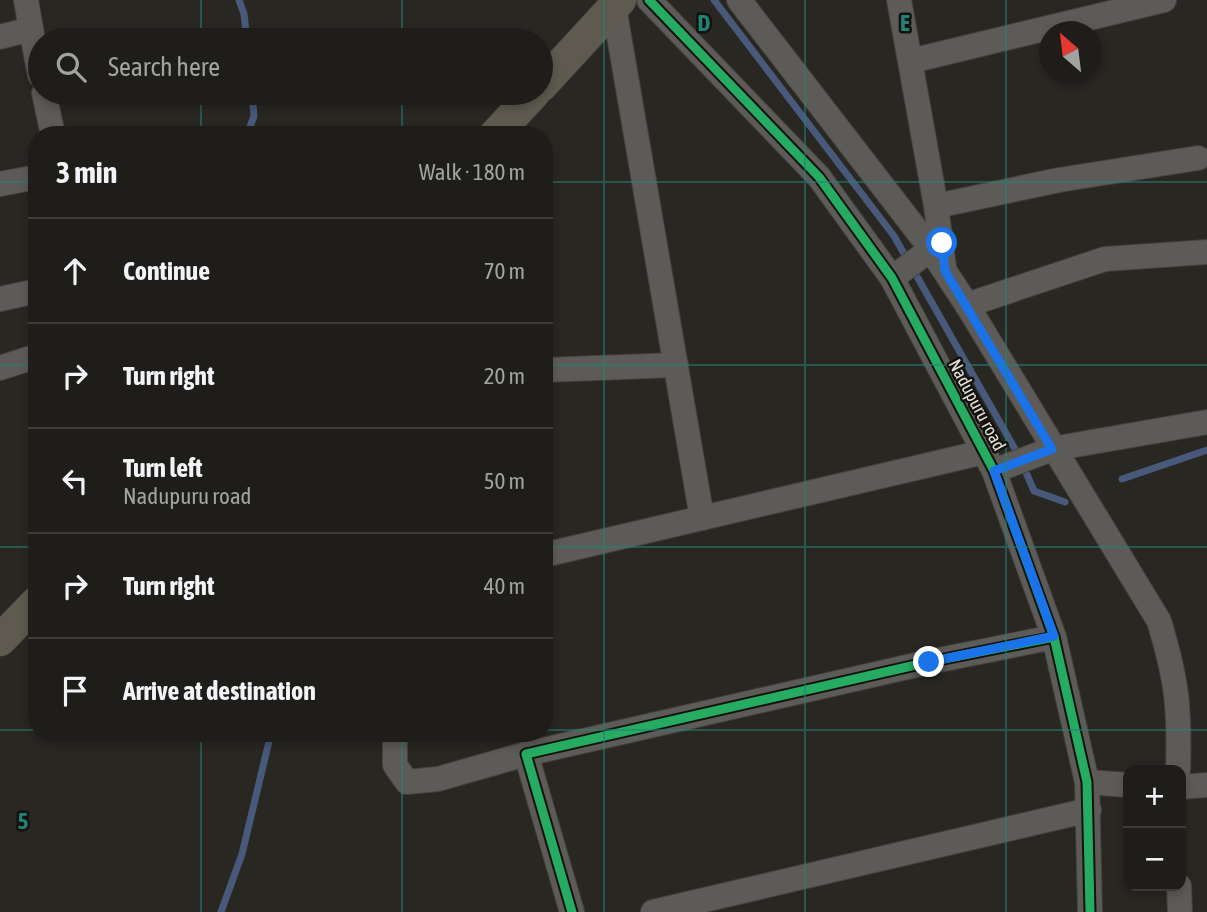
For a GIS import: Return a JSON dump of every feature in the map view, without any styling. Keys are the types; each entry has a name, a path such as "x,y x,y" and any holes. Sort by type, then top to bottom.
{"main road":[{"path":"553,73 617,4"},
{"path":"503,126 523,105"},
{"path":"0,640 28,610"}],"street":[{"path":"26,0 31,28"},
{"name":"Nadupuru road","path":"649,0 819,177 892,278 989,462 1054,636 1087,782 1090,912"},
{"path":"739,0 945,271 1159,621 1173,668 1180,708 1178,765"},
{"path":"899,0 945,271"},
{"path":"911,61 1164,0"},
{"path":"617,4 702,518"},
{"path":"0,37 28,30"},
{"path":"47,105 51,126"},
{"path":"936,206 1059,180 1198,158"},
{"path":"0,184 28,179"},
{"path":"892,278 930,250"},
{"path":"967,305 1105,258 1207,252"},
{"path":"0,299 28,293"},
{"path":"0,368 28,359"},
{"path":"553,370 676,365"},
{"path":"553,553 702,518 1052,449 1207,422"},
{"path":"395,742 395,765 407,782 438,779 526,754 1054,636"},
{"path":"526,754 572,912"},
{"path":"1087,782 1123,785"},
{"path":"1186,787 1207,785"},
{"path":"653,912 1088,810"},
{"path":"1179,891 1180,912"}],"waterway":[{"path":"239,0 246,28"},
{"path":"714,0 894,236 1019,456 1034,491 1065,502"},
{"path":"250,126 254,116 253,105"},
{"path":"1122,479 1207,450"},
{"path":"221,912 242,854 269,742"}],"cycle path":[{"path":"649,0 819,177 892,278 994,471 1054,637 1087,782 1090,912"},
{"path":"572,912 526,754 929,662 1054,637"}],"route":[{"path":"929,662 1054,636 994,471 1052,449 945,271 942,243"}]}
